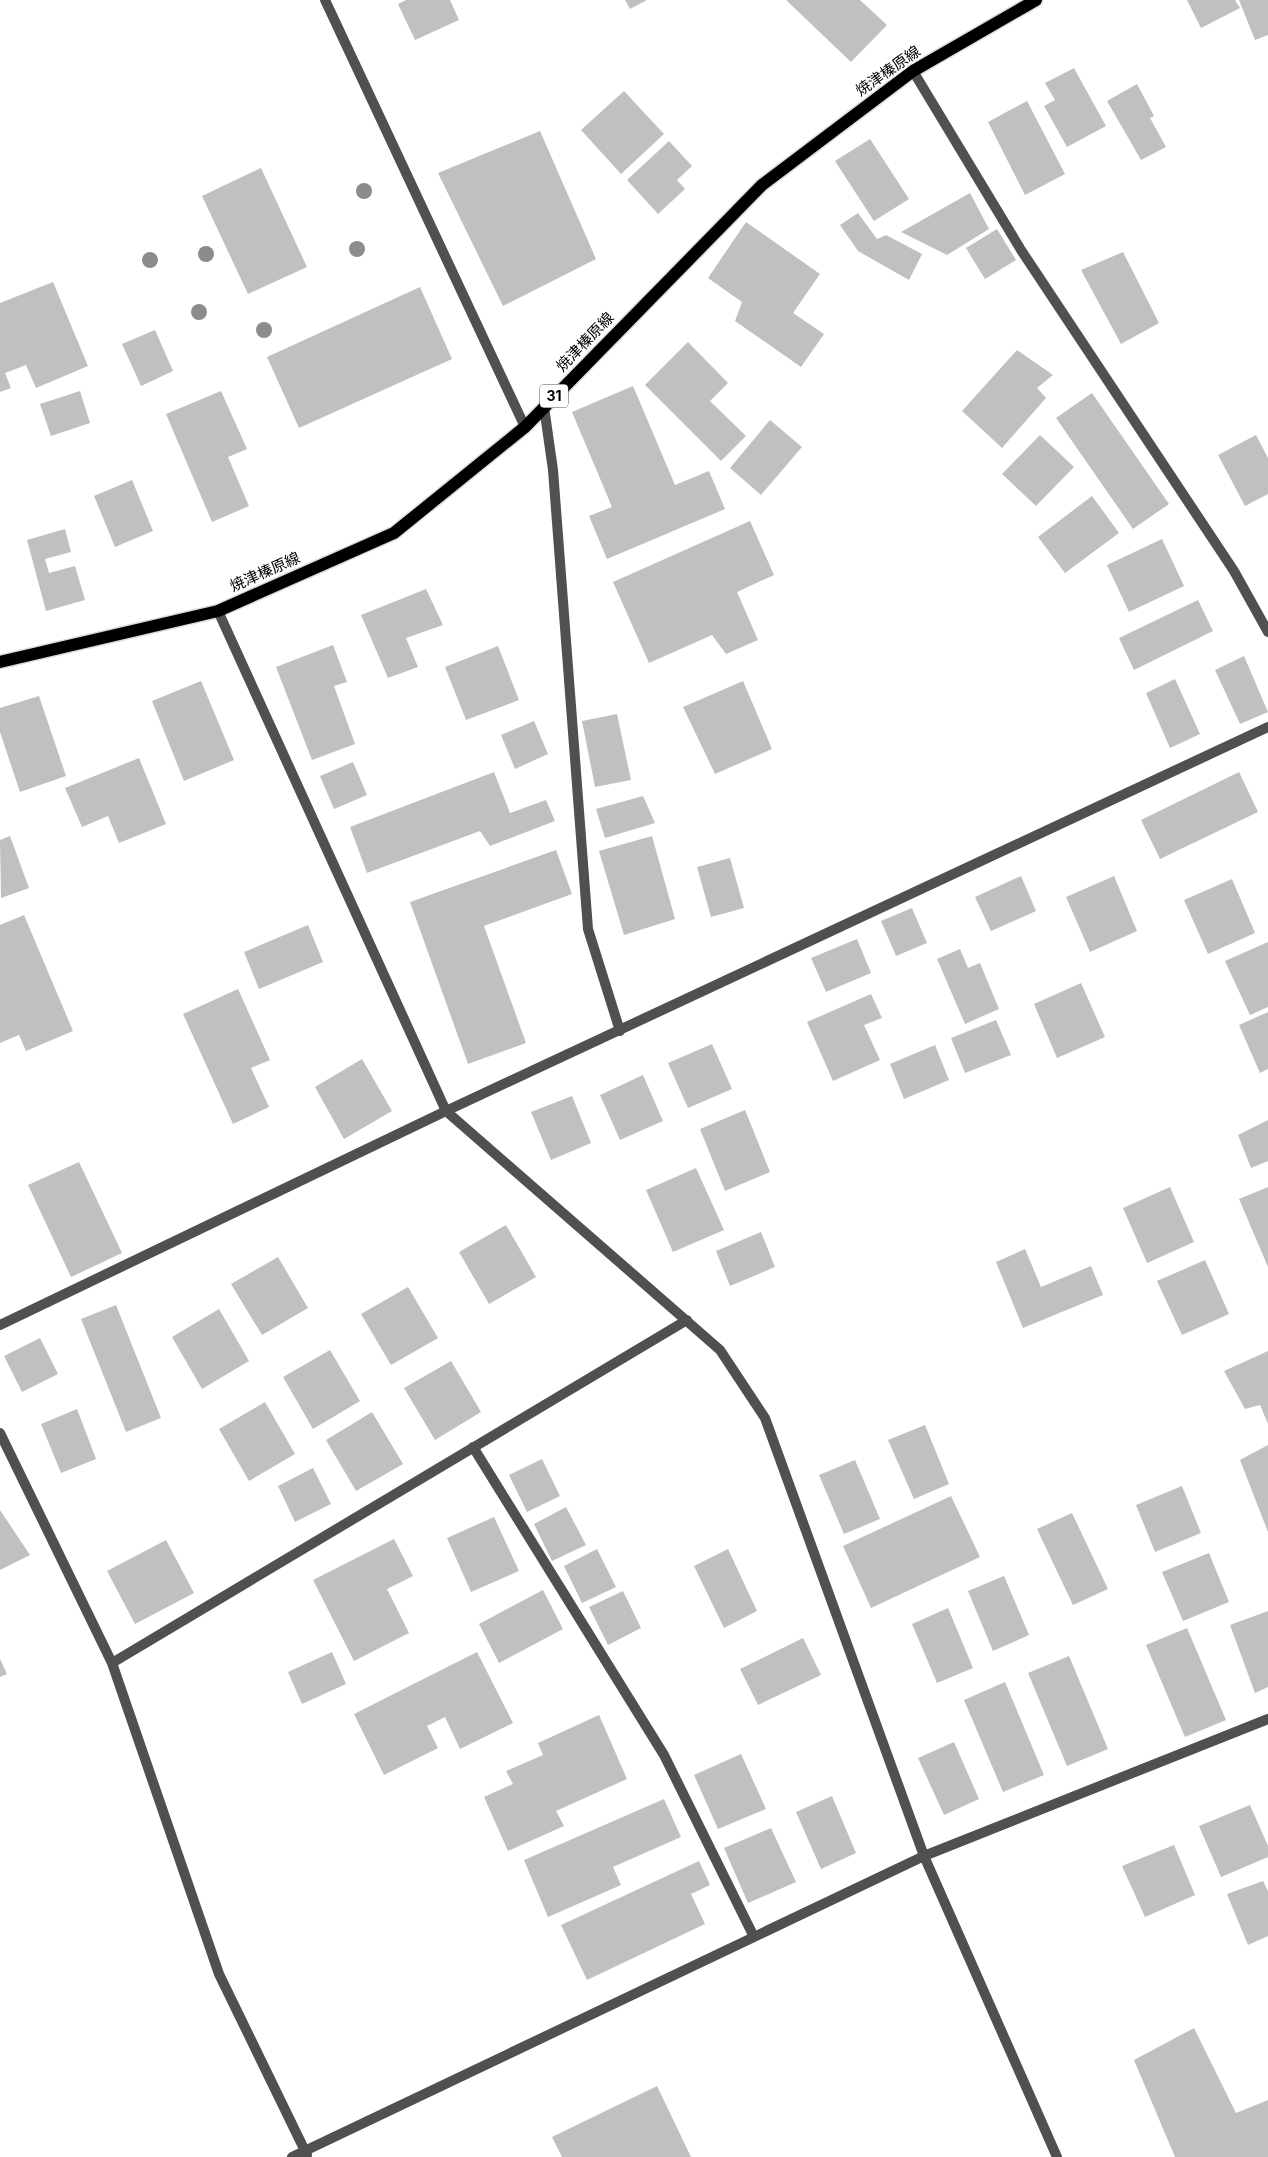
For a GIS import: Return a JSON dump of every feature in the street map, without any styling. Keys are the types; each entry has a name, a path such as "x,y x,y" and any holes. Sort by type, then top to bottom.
{"main road":[{"name":"焼津榛原線","path":"0,662 218,611 394,533 524,427 762,185 913,71 1036,0"}],"street":[{"path":"325,0 524,427"},
{"path":"913,71 1021,250 1234,570 1268,632"},
{"path":"544,406 553,470 588,929 620,1030"},
{"path":"218,611 446,1111 720,1350 765,1418 924,1856 1057,2157"},
{"path":"0,1325 446,1111 1268,727"},
{"path":"112,1663 687,1320"},
{"path":"0,1433 112,1663 220,1974 306,2154"},
{"path":"473,1447 664,1755 754,1937"},
{"path":"292,2157 306,2154 924,1856 1268,1719"}],"building":[{"path":"406,0 450,0 459,20 415,40 398,4"},
{"path":"625,0 647,0 630,9"},
{"path":"786,0 860,0 887,25 851,62"},
{"path":"1187,0 1235,0 1240,8 1201,28"},
{"path":"1239,0 1268,0 1268,35 1255,40"},
{"path":"1074,68 1106,126 1067,147 1044,106 1055,100 1045,83"},
{"path":"1137,84 1154,116 1150,118 1166,147 1141,160 1107,101"},
{"path":"624,91 664,134 621,174 581,130"},
{"path":"1027,101 1065,174 1025,195 988,122"},
{"path":"540,131 596,259 503,306 438,173"},
{"path":"870,139 909,199 874,221 835,161"},
{"path":"669,141 692,166 677,180 685,189 658,214 627,180"},
{"path":"261,168 307,267 248,294 202,196"},
{"path":"970,193 989,229 947,255 901,232"},
{"path":"858,213 877,239 886,235 922,254 909,280 858,251 840,225"},
{"path":"746,222 820,274 793,313 824,334 801,367 735,321 742,302 708,278"},
{"path":"997,229 1016,260 985,279 966,248"},
{"path":"1123,252 1159,323 1121,344 1081,270"},
{"path":"53,282 88,366 36,388 26,365 5,373 11,388 0,392 0,303"},
{"path":"420,287 452,359 299,428 267,357"},
{"path":"155,330 173,371 141,386 122,344"},
{"path":"688,342 728,383 710,401 746,436 721,461 645,385"},
{"path":"1017,350 1053,375 1037,388 1046,398 1002,448 962,411"},
{"path":"633,386 675,485 709,471 725,509 607,559 589,516 612,507 572,412"},
{"path":"80,391 90,423 51,436 40,404"},
{"path":"221,391 247,449 228,457 249,506 212,522 166,414"},
{"path":"1092,393 1169,504 1133,529 1056,418"},
{"path":"770,420 802,447 761,495 730,468"},
{"path":"1040,435 1074,467 1036,506 1002,474"},
{"path":"1256,435 1268,458 1268,494 1245,506 1218,455"},
{"path":"132,480 153,531 115,547 94,496"},
{"path":"1092,496 1119,533 1065,573 1038,537"},
{"path":"750,521 774,575 737,592 758,640 726,654 712,635 649,663 613,582"},
{"path":"65,529 71,552 45,559 49,573 75,566 85,600 46,611 27,540"},
{"path":"1162,539 1184,586 1129,612 1107,565"},
{"path":"426,589 443,625 406,638 418,667 388,678 361,615"},
{"path":"1198,600 1213,631 1134,670 1119,638"},
{"path":"333,645 347,682 334,686 355,744 312,760 276,667"},
{"path":"498,646 519,700 466,720 445,667"},
{"path":"1244,656 1268,712 1240,724 1215,670"},
{"path":"1175,679 1200,734 1170,748 1146,693"},
{"path":"201,681 234,760 184,781 152,701"},
{"path":"743,681 772,749 715,774 683,707"},
{"path":"39,696 66,776 20,792 0,732 0,708"},
{"path":"617,714 631,780 595,787 582,721"},
{"path":"534,721 548,754 515,769 501,735"},
{"path":"139,758 166,824 119,843 108,816 82,827 65,788"},
{"path":"353,762 367,795 334,809 320,776"},
{"path":"494,772 510,813 546,800 555,821 490,846 480,831 367,873 350,827"},
{"path":"1239,772 1258,812 1160,859 1141,820"},
{"path":"643,796 655,823 605,838 596,809"},
{"path":"10,836 29,888 1,898 0,840"},
{"path":"652,836 675,919 624,935 599,851"},
{"path":"556,850 572,894 484,926 526,1043 468,1064 410,902"},
{"path":"730,858 744,908 711,917 697,867"},
{"path":"1021,876 1036,911 991,931 975,897"},
{"path":"1114,876 1137,931 1090,952 1066,897"},
{"path":"1232,879 1255,933 1208,954 1184,900"},
{"path":"912,908 927,943 896,956 881,921"},
{"path":"24,915 73,1031 26,1051 19,1035 0,1043 0,925"},
{"path":"308,925 323,962 259,989 244,952"},
{"path":"857,939 871,973 826,992 811,958"},
{"path":"1268,942 1268,1007 1250,1015 1225,961"},
{"path":"960,949 968,968 980,963 999,1009 965,1024 937,959"},
{"path":"1081,983 1105,1037 1057,1058 1034,1004"},
{"path":"238,989 270,1060 251,1068 269,1107 233,1124 183,1014"},
{"path":"871,994 882,1018 864,1025 880,1060 833,1081 807,1022"},
{"path":"1268,1012 1268,1069 1260,1073 1239,1025"},
{"path":"996,1020 1011,1055 965,1073 951,1038"},
{"path":"712,1044 732,1089 688,1108 668,1063"},
{"path":"935,1045 949,1080 904,1099 890,1064"},
{"path":"362,1059 392,1111 344,1139 315,1087"},
{"path":"643,1075 663,1121 620,1140 600,1095"},
{"path":"572,1096 591,1143 551,1160 531,1112"},
{"path":"745,1110 770,1172 725,1191 700,1129"},
{"path":"1268,1120 1268,1161 1251,1168 1238,1135"},
{"path":"79,1162 122,1253 71,1277 28,1185"},
{"path":"696,1168 724,1230 673,1252 646,1190"},
{"path":"1170,1187 1194,1242 1147,1263 1123,1208"},
{"path":"1268,1187 1268,1267 1239,1199"},
{"path":"506,1225 536,1277 489,1304 459,1252"},
{"path":"761,1232 775,1267 730,1286 716,1251"},
{"path":"1025,1249 1041,1287 1091,1266 1103,1295 1023,1328 996,1262"},
{"path":"278,1257 308,1308 262,1335 231,1284"},
{"path":"1205,1260 1229,1314 1182,1335 1157,1281"},
{"path":"408,1287 438,1338 391,1365 361,1314"},
{"path":"116,1305 161,1418 126,1432 81,1319"},
{"path":"219,1309 249,1361 202,1389 172,1337"},
{"path":"40,1338 58,1374 22,1392 4,1356"},
{"path":"330,1350 360,1401 313,1429 283,1377"},
{"path":"1268,1351 1268,1424 1260,1405 1245,1409 1224,1371"},
{"path":"451,1361 481,1412 435,1440 404,1388"},
{"path":"265,1402 295,1454 249,1481 219,1429"},
{"path":"77,1409 96,1459 61,1473 41,1424"},
{"path":"372,1412 403,1464 356,1491 326,1440"},
{"path":"925,1425 949,1484 914,1499 888,1440"},
{"path":"1268,1445 1268,1532 1240,1460"},
{"path":"542,1459 560,1496 527,1512 509,1475"},
{"path":"855,1460 880,1519 844,1534 819,1475"},
{"path":"313,1468 331,1504 295,1522 278,1486"},
{"path":"1182,1486 1201,1533 1155,1552 1136,1505"},
{"path":"951,1496 980,1557 871,1608 843,1546"},
{"path":"566,1507 586,1545 552,1561 534,1524"},
{"path":"0,1510 30,1555 0,1570"},
{"path":"1072,1513 1108,1589 1073,1605 1037,1529"},
{"path":"494,1517 519,1571 471,1592 447,1538"},
{"path":"394,1539 413,1576 387,1589 409,1633 354,1661 313,1580"},
{"path":"166,1540 194,1593 135,1624 107,1571"},
{"path":"597,1549 616,1587 582,1603 564,1566"},
{"path":"728,1549 757,1611 724,1628 694,1566"},
{"path":"1209,1553 1229,1602 1183,1621 1162,1572"},
{"path":"1004,1576 1029,1635 993,1651 968,1591"},
{"path":"543,1590 563,1629 499,1663 479,1624"},
{"path":"623,1591 641,1628 608,1645 589,1607"},
{"path":"948,1608 973,1668 937,1683 912,1624"},
{"path":"1268,1611 1268,1687 1255,1693 1230,1625"},
{"path":"1187,1628 1226,1720 1185,1737 1146,1645"},
{"path":"803,1638 821,1675 758,1705 740,1669"},
{"path":"332,1652 346,1684 302,1704 288,1672"},
{"path":"477,1652 513,1723 460,1749 445,1717 427,1726 438,1748 384,1775 354,1714"},
{"path":"1069,1656 1108,1749 1067,1766 1028,1673"},
{"path":"0,1659 7,1674 0,1677"},
{"path":"1005,1682 1044,1775 1003,1792 964,1700"},
{"path":"599,1715 627,1779 556,1811 564,1826 508,1851 484,1797 513,1784 506,1771 543,1755 538,1743"},
{"path":"954,1742 979,1799 944,1815 918,1758"},
{"path":"741,1754 766,1809 718,1829 694,1775"},
{"path":"832,1796 856,1853 821,1869 796,1812"},
{"path":"664,1799 681,1837 613,1867 621,1885 548,1917 524,1860"},
{"path":"1250,1805 1268,1846 1268,1857 1221,1877 1199,1826"},
{"path":"771,1828 796,1882 748,1903 724,1848"},
{"path":"1174,1845 1195,1895 1145,1917 1122,1866"},
{"path":"699,1861 710,1885 691,1894 705,1924 587,1980 561,1925"},
{"path":"1263,1881 1268,1891 1268,1936 1248,1945 1227,1894"},
{"path":"1194,2028 1236,2113 1268,2100 1268,2157 1175,2157 1134,2060"},
{"path":"657,2086 691,2157 562,2157 552,2137"}]}
